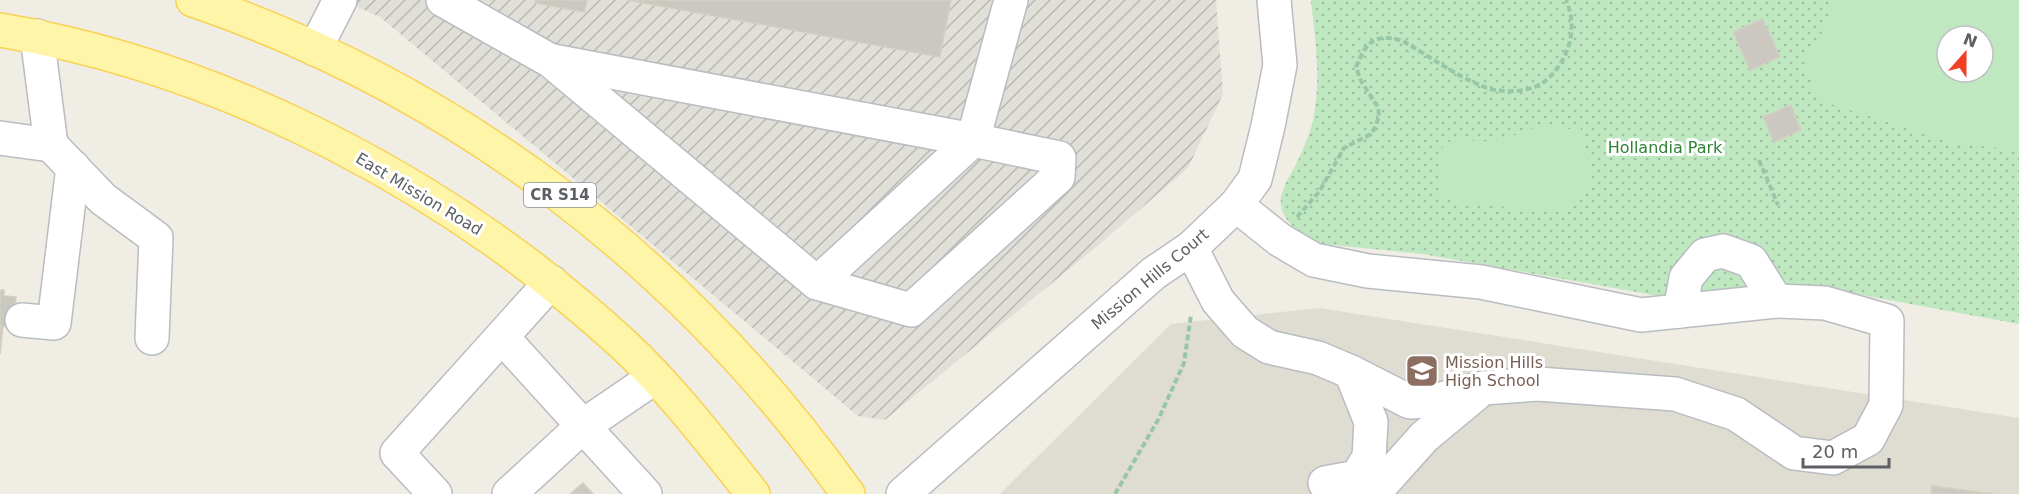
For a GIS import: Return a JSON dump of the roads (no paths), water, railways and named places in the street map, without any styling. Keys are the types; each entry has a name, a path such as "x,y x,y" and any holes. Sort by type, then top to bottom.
{"main road":[{"name":"CR S14","path":"193,0 229,12 315,49 394,87 526,169 621,244 714,332 765,387 848,494"},
{"name":"East Mission Road","path":"0,30 37,36 144,65 243,101 351,153 439,204 513,253 551,282 626,348 674,396 753,494"}],"street":[{"path":"315,49 340,0"},
{"path":"443,0 551,61 817,283 911,310 1058,177 1059,158 551,61"},
{"path":"817,283 973,140 1011,0"},
{"name":"Mission Hills Court","path":"903,494 1154,273 1191,248 1236,205 1255,179 1280,65 1274,0"},
{"path":"22,320 54,323 62,156 37,36"},
{"path":"0,138 62,156 103,199 156,238 152,338"},
{"path":"1191,248 1218,301 1245,332 1269,347 1318,358 1351,372 1410,402 1438,400 1483,388 1538,384 1675,393 1736,414 1794,453 1833,458 1868,439 1886,405 1887,321 1825,303 1776,301 1641,315 1481,282 1368,271 1314,261 1280,240 1236,205"},
{"path":"1680,311 1686,278 1706,255 1723,251 1751,261 1776,301"},
{"path":"435,494 397,453 551,282"},
{"path":"502,337 645,494"},
{"path":"1325,483 1357,477 1369,457 1371,422 1351,372"},
{"path":"508,494 583,426 655,377"},
{"path":"1373,494 1424,437 1483,388"}],"place":[{"name":"Mission Hills High School","path":"1422,371"}],"park label":[{"name":"Hollandia Park","path":"1665,147"}]}
